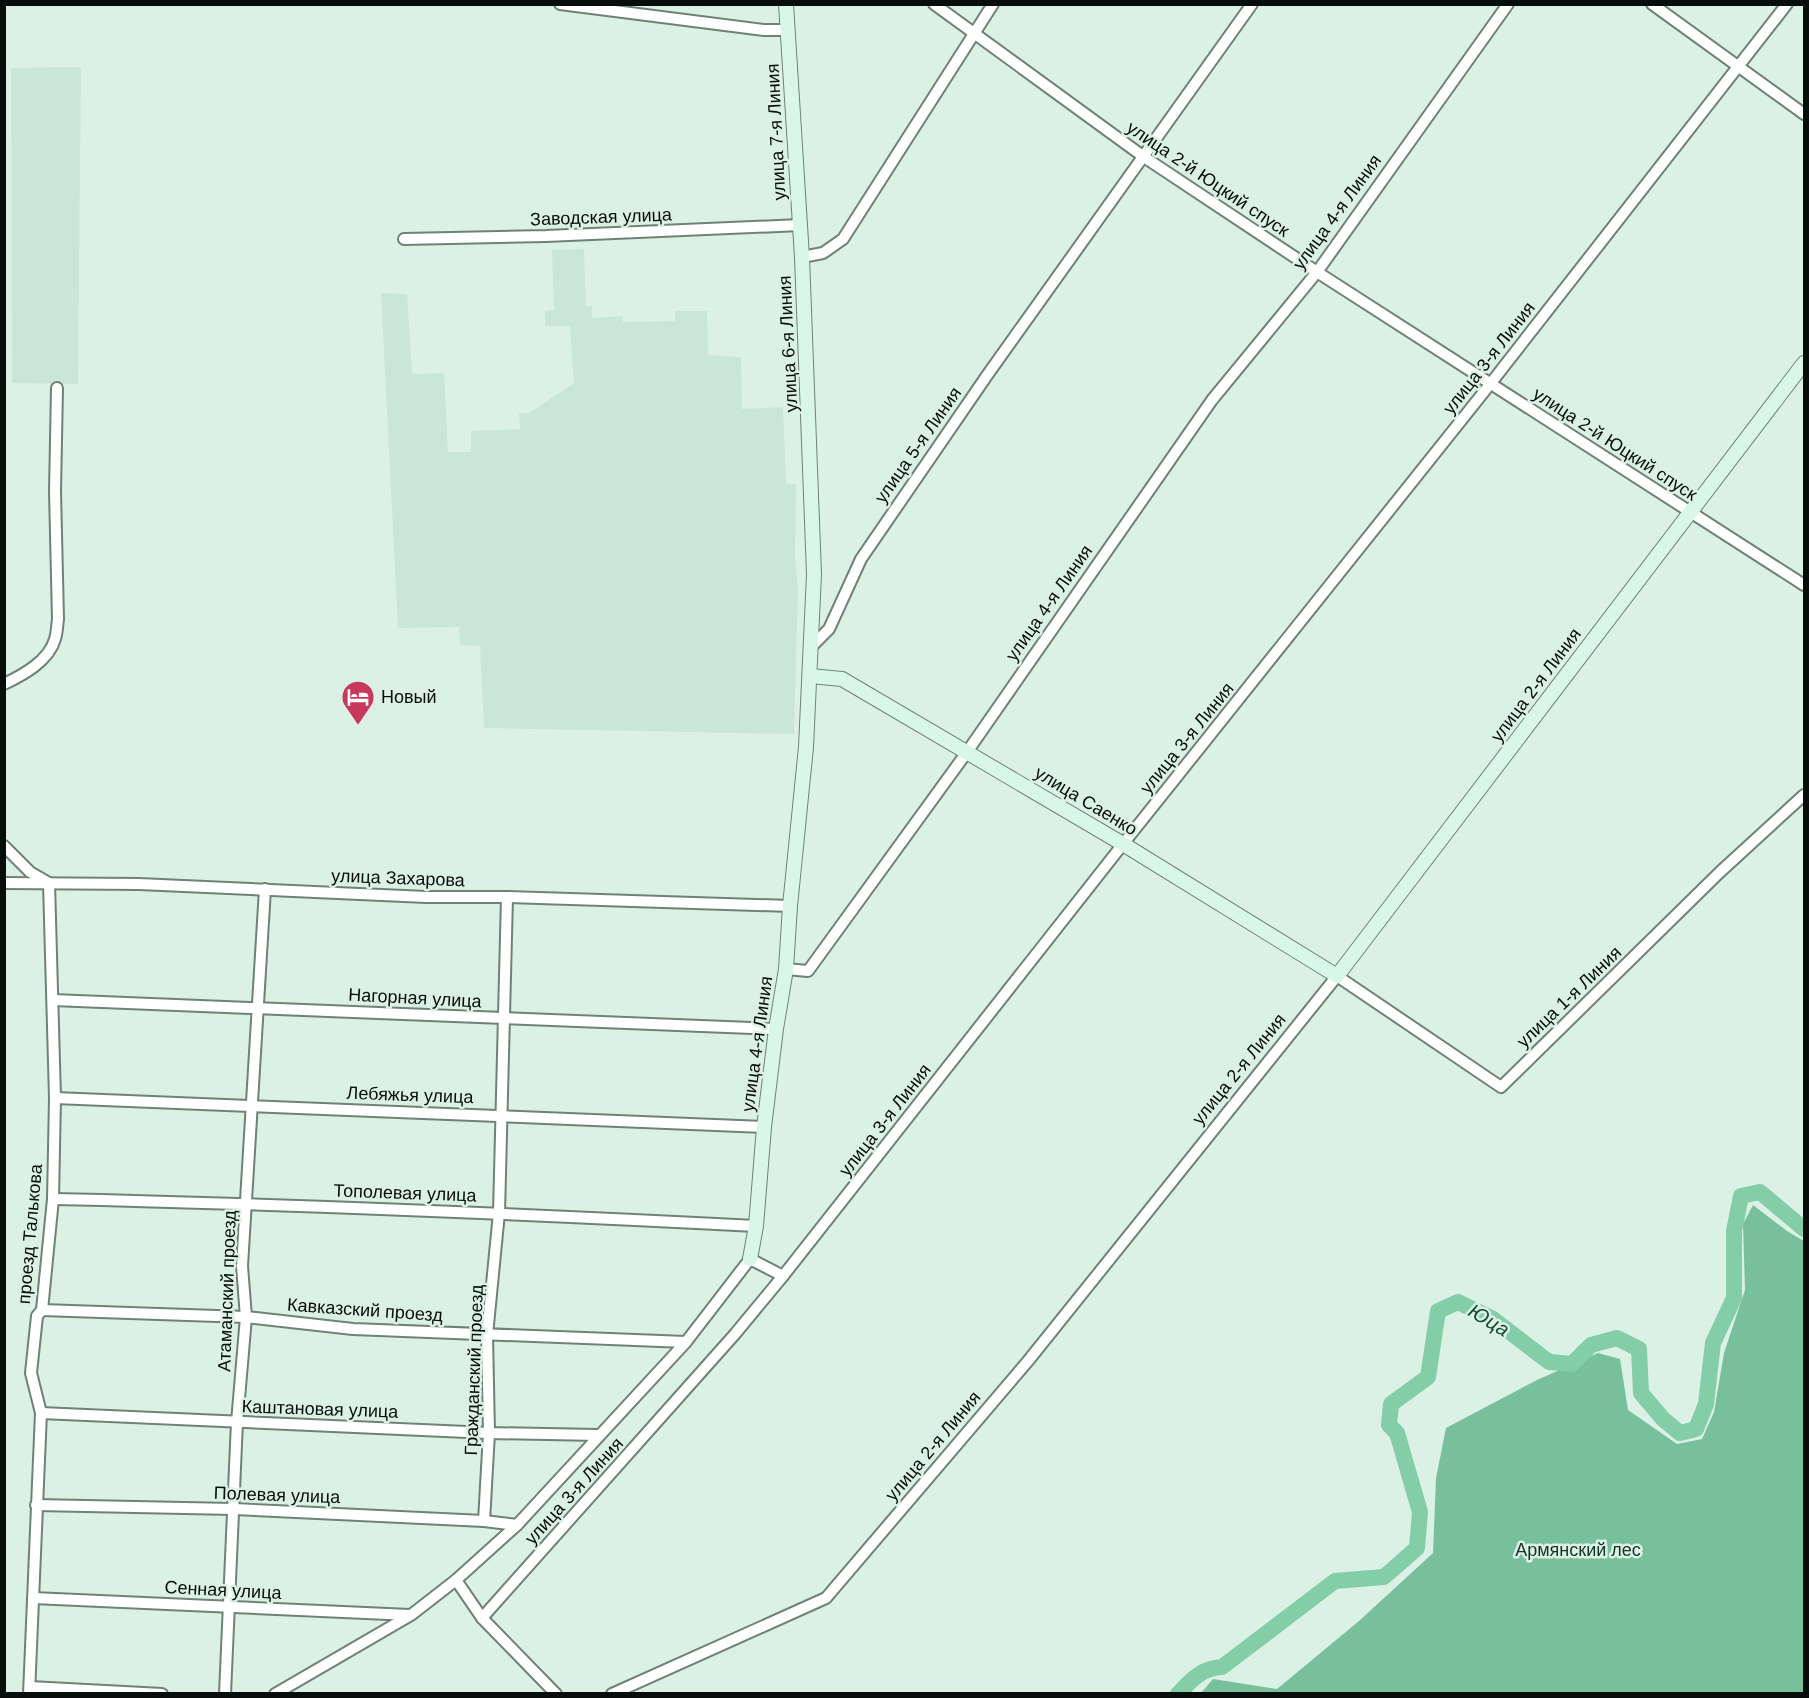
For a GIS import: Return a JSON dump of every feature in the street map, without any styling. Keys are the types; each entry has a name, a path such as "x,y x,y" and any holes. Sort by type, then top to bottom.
{"street":[{"path":"560,4 764,30 788,30"},
{"name":"улица 7-я Линия","path":"786,4 802,257"},
{"name":"улица 2-й Юцкий спуск","path":"934,4 1144,158 1804,585"},
{"name":"улица 6-я Линия","path":"812,646 814,574 802,257 823,253 843,239 993,4"},
{"name":"улица 5-я Линия","path":"812,646 829,629 861,559 988,374 1252,4"},
{"name":"улица 4-я Линия","path":"750,1259 756,1226 764,1127 776,1029 786,969 808,971 967,752 1212,400 1317,272 1508,4"},
{"path":"1652,4 1804,114"},
{"name":"улица 3-я Линия","path":"482,1618 727,1343 783,1276 1123,844 1491,383 1786,4"},
{"name":"Заводская улица","path":"404,239 546,236 800,225"},
{"name":"улица 2-я Линия","path":"612,1694 826,1598 1028,1361 1337,976 1804,363"},
{"path":"4,684 19,677 39,662 49,652 55,640 58,619 55,491 57,388"},
{"path":"786,969 806,747 812,646"},
{"name":"улица Саенко","path":"810,675 842,679 1123,844 1337,976"},
{"name":"улица 1-я Линия","path":"1337,976 1501,1087 1720,872 1804,795"},
{"path":"4,846 30,872 49,883"},
{"name":"улица Захарова","path":"4,883 139,884 426,897 507,897 790,906"},
{"name":"проезд Талькова","path":"30,1690 40,1413 31,1373 37,1316 42,1310 53,1199 55,1098 49,883"},
{"name":"Атаманский проезд","path":"225,1694 237,1422 246,1317 242,1266 265,889"},
{"name":"Гражданский проезд","path":"484,1521 489,1433 488,1335 499,1213 507,897"},
{"name":"Нагорная улица","path":"53,999 776,1029"},
{"name":"Лебяжья улица","path":"55,1098 764,1127"},
{"name":"Тополевая улица","path":"53,1199 499,1213 756,1226"},
{"path":"750,1259 783,1276"},
{"name":"улица 3-я Линия","path":"275,1694 411,1615 456,1580 517,1525 686,1342 750,1259"},
{"name":"Кавказский проезд","path":"42,1310 246,1317 353,1329 686,1342"},
{"name":"Каштановая улица","path":"40,1413 489,1433 598,1435"},
{"name":"Полевая улица","path":"36,1505 234,1509 484,1521 517,1525"},
{"path":"456,1580 482,1618 556,1694"},
{"name":"Сенная улица","path":"33,1598 411,1615"},
{"path":"30,1690 162,1694"}],"shaded area":[{"path":"81,67 78,384 12,383 11,68"},
{"path":"584,249 586,306 592,306 592,318 622,316 623,322 675,321 675,311 707,311 708,355 741,357 742,409 783,407 786,484 796,484 795,561 798,587 794,734 484,728 480,646 460,645 459,627 398,628 381,293 407,294 412,374 444,373 448,452 471,452 471,431 520,429 519,413 529,413 574,383 570,326 545,326 545,311 554,310 552,250"}],"green space":[{"name":"Армянский лес","path":"1753,1205 1804,1241 1804,1693 1201,1693 1213,1679 1277,1689 1359,1621 1433,1553 1436,1478 1446,1428 1537,1380 1598,1353 1620,1359 1628,1410 1677,1444 1702,1439 1714,1412 1724,1353 1745,1290 1743,1224"}],"waterway":[{"name":"Юца","path":"1178,1694 1203,1672 1222,1667 1335,1581 1384,1577 1417,1548 1420,1512 1397,1433 1389,1425 1391,1404 1428,1377 1438,1311 1458,1302 1493,1319 1549,1362 1572,1364 1591,1345 1617,1338 1639,1349 1641,1393 1663,1419 1680,1433 1696,1429 1706,1404 1713,1343 1734,1298 1734,1231 1741,1196 1760,1192 1804,1229"}],"place":[{"name":"Новый","path":"358,726"}]}
